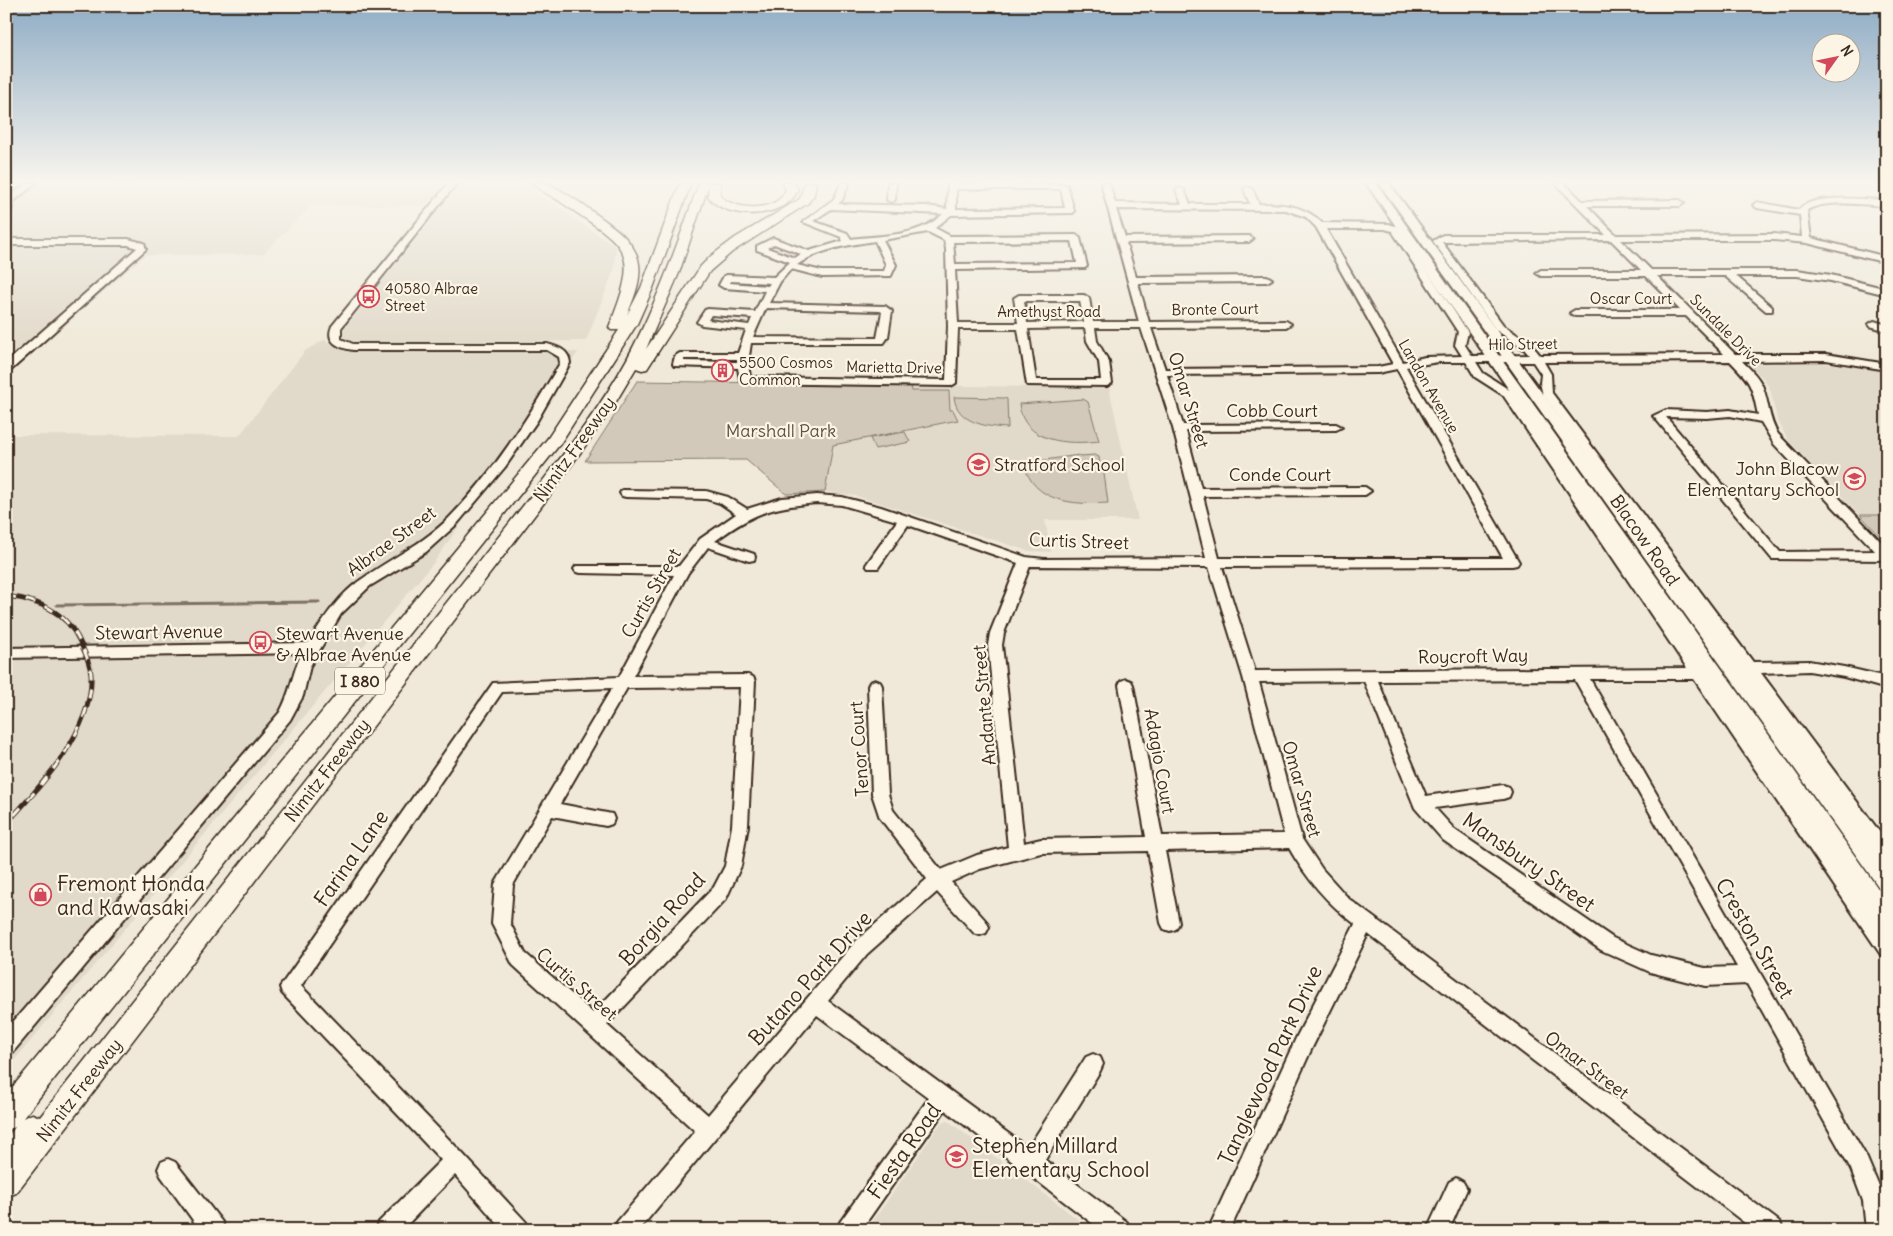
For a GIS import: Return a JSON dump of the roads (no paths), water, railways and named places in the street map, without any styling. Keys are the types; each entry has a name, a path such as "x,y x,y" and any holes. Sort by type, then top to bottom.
{"highway":[{"path":"594,378 630,290 633,268 631,257 622,241"},
{"name":"Nimitz Freeway","path":"6,1117 554,441 630,324 647,288 665,241"},
{"name":"Nimitz Freeway","path":"6,1183 544,491 614,395 640,348 668,289 684,241"},
{"path":"614,395 630,384 705,269 713,260 740,241"},
{"name":"I 880","path":"6,1162 543,480 593,411 630,352 640,348"}],"main road":[{"name":"Blacow Road","path":"1412,241 1887,920"},
{"name":"Blacow Road","path":"1426,241 1887,883"}],"street":[{"name":"Albrae Street","path":"6,1045 285,716 302,680 303,666 324,627 349,597 388,568 421,549 453,521 506,457 533,420 565,363 563,355 555,349 547,347 353,347 336,341 334,336 336,328 406,241"},
{"path":"809,254 773,241 760,248 793,264 822,274 888,274 891,265 879,241"},
{"path":"742,361 747,340 773,285 793,264 809,254 858,241"},
{"path":"948,241 953,326"},
{"path":"950,267 1082,266 1077,241"},
{"name":"Omar Street","path":"1122,241 1131,280 1179,428 1214,563 1250,677 1294,841 1306,864 1321,883 1343,905 1772,1230"},
{"name":"Landon Avenue","path":"1328,241 1512,562"},
{"name":"Blacow Road","path":"1402,241 1463,332 1460,345 1479,375 1507,393 1887,949"},
{"name":"Blacow Road","path":"1437,241 1500,328 1528,347 1537,359 1546,374 1547,393 1887,856"},
{"name":"Sundale Drive","path":"1616,241 1733,358 1758,387 1765,419 1770,431 1778,442 1886,556"},
{"path":"1811,241 1887,260"},
{"path":"6,242 128,242 141,245 142,249 6,369"},
{"path":"1541,273 1797,273 1832,278 1887,292"},
{"path":"1727,273 1769,308"},
{"path":"1131,280 1267,280"},
{"path":"1019,298 1084,298 1090,326 1092,341 1104,362 1107,383 1031,382 1019,298"},
{"path":"747,340 880,341 883,337 887,311 882,308 785,307 708,312 702,322 753,328"},
{"name":"Oscar Court","path":"1575,313 1688,313"},
{"name":"Bronte Court","path":"1145,325 1286,324"},
{"path":"1874,324 1887,328"},
{"name":"Amethyst Road","path":"953,326 1145,325"},
{"name":"Marietta Drive","path":"742,361 745,380 951,383 953,326"},
{"path":"680,356 742,361 678,364 680,356"},
{"name":"Hilo Street","path":"1161,372 1378,370 1425,360 1495,359 1826,357 1887,367"},
{"path":"1765,419 1730,414 1666,413 1659,416 1778,556 1886,556"},
{"name":"Cobb Court","path":"1179,428 1336,427"},
{"name":"Conde Court","path":"1195,492 1365,491"},
{"path":"626,494 706,495 724,500 745,514"},
{"name":"Curtis Street","path":"708,1129 519,959 501,924 504,884 622,682 683,571 705,542 745,514 782,502 816,499 842,501 905,520 1025,561 1044,563 1512,562"},
{"path":"873,564 905,520"},
{"path":"705,542 749,557"},
{"name":"Andante Street","path":"1017,851 995,645 997,633 1025,561"},
{"path":"580,569 683,571"},
{"name":"Stewart Avenue","path":"6,653 312,648"},
{"path":"1750,668 1809,666 1844,672 1887,683"},
{"name":"Roycroft Way","path":"1250,677 1698,673"},
{"name":"Creston Street","path":"1579,674 1859,1163 1874,1201 1877,1230"},
{"name":"Mansbury Street","path":"1369,676 1421,803 1449,835 1607,944 1650,963 1705,977 1750,975"},
{"name":"Farina Lane","path":"518,1230 455,1160 289,987 498,687 622,682 748,681"},
{"name":"Borgia Road","path":"594,1025 720,893 733,866 740,826 748,681"},
{"name":"Adagio Court","path":"1126,685 1170,923"},
{"name":"Tenor Court","path":"875,686 880,794 886,813 938,880 980,928"},
{"path":"1421,803 1503,792"},
{"path":"549,809 606,819"},
{"name":"Butano Park Drive","path":"625,1230 861,948 938,880 976,862 1041,846 1294,841"},
{"name":"Tanglewood Park Drive","path":"1219,1230 1304,1043 1365,922"},
{"path":"814,1002 943,1096 1119,1230"},
{"path":"1031,1163 1094,1064"},
{"name":"Fiesta Road","path":"848,1230 943,1096"},
{"path":"387,1230 455,1160"},
{"path":"168,1169 214,1230"},
{"path":"1438,1230 1456,1189"}],"waterway":[{"path":"57,605 319,602"}],"railway":[{"path":"6,596 40,604 67,622 84,650 91,674 90,695 84,716 75,736 49,775 6,824"}],"place":[{"name":"40580 Albrae Street","path":"369,297"},
{"name":"5500 Cosmos Common","path":"723,371"},
{"name":"Stratford School","path":"978,464"},
{"name":"John Blacow Elementary School","path":"1855,478"},
{"name":"Stewart Avenue & Albrae Avenue","path":"260,643"},
{"name":"Fremont Honda and Kawasaki","path":"41,895"},
{"name":"Stephen Millard Elementary School","path":"956,1157"}],"park label":[{"name":"Marshall Park","path":"781,430"}]}
